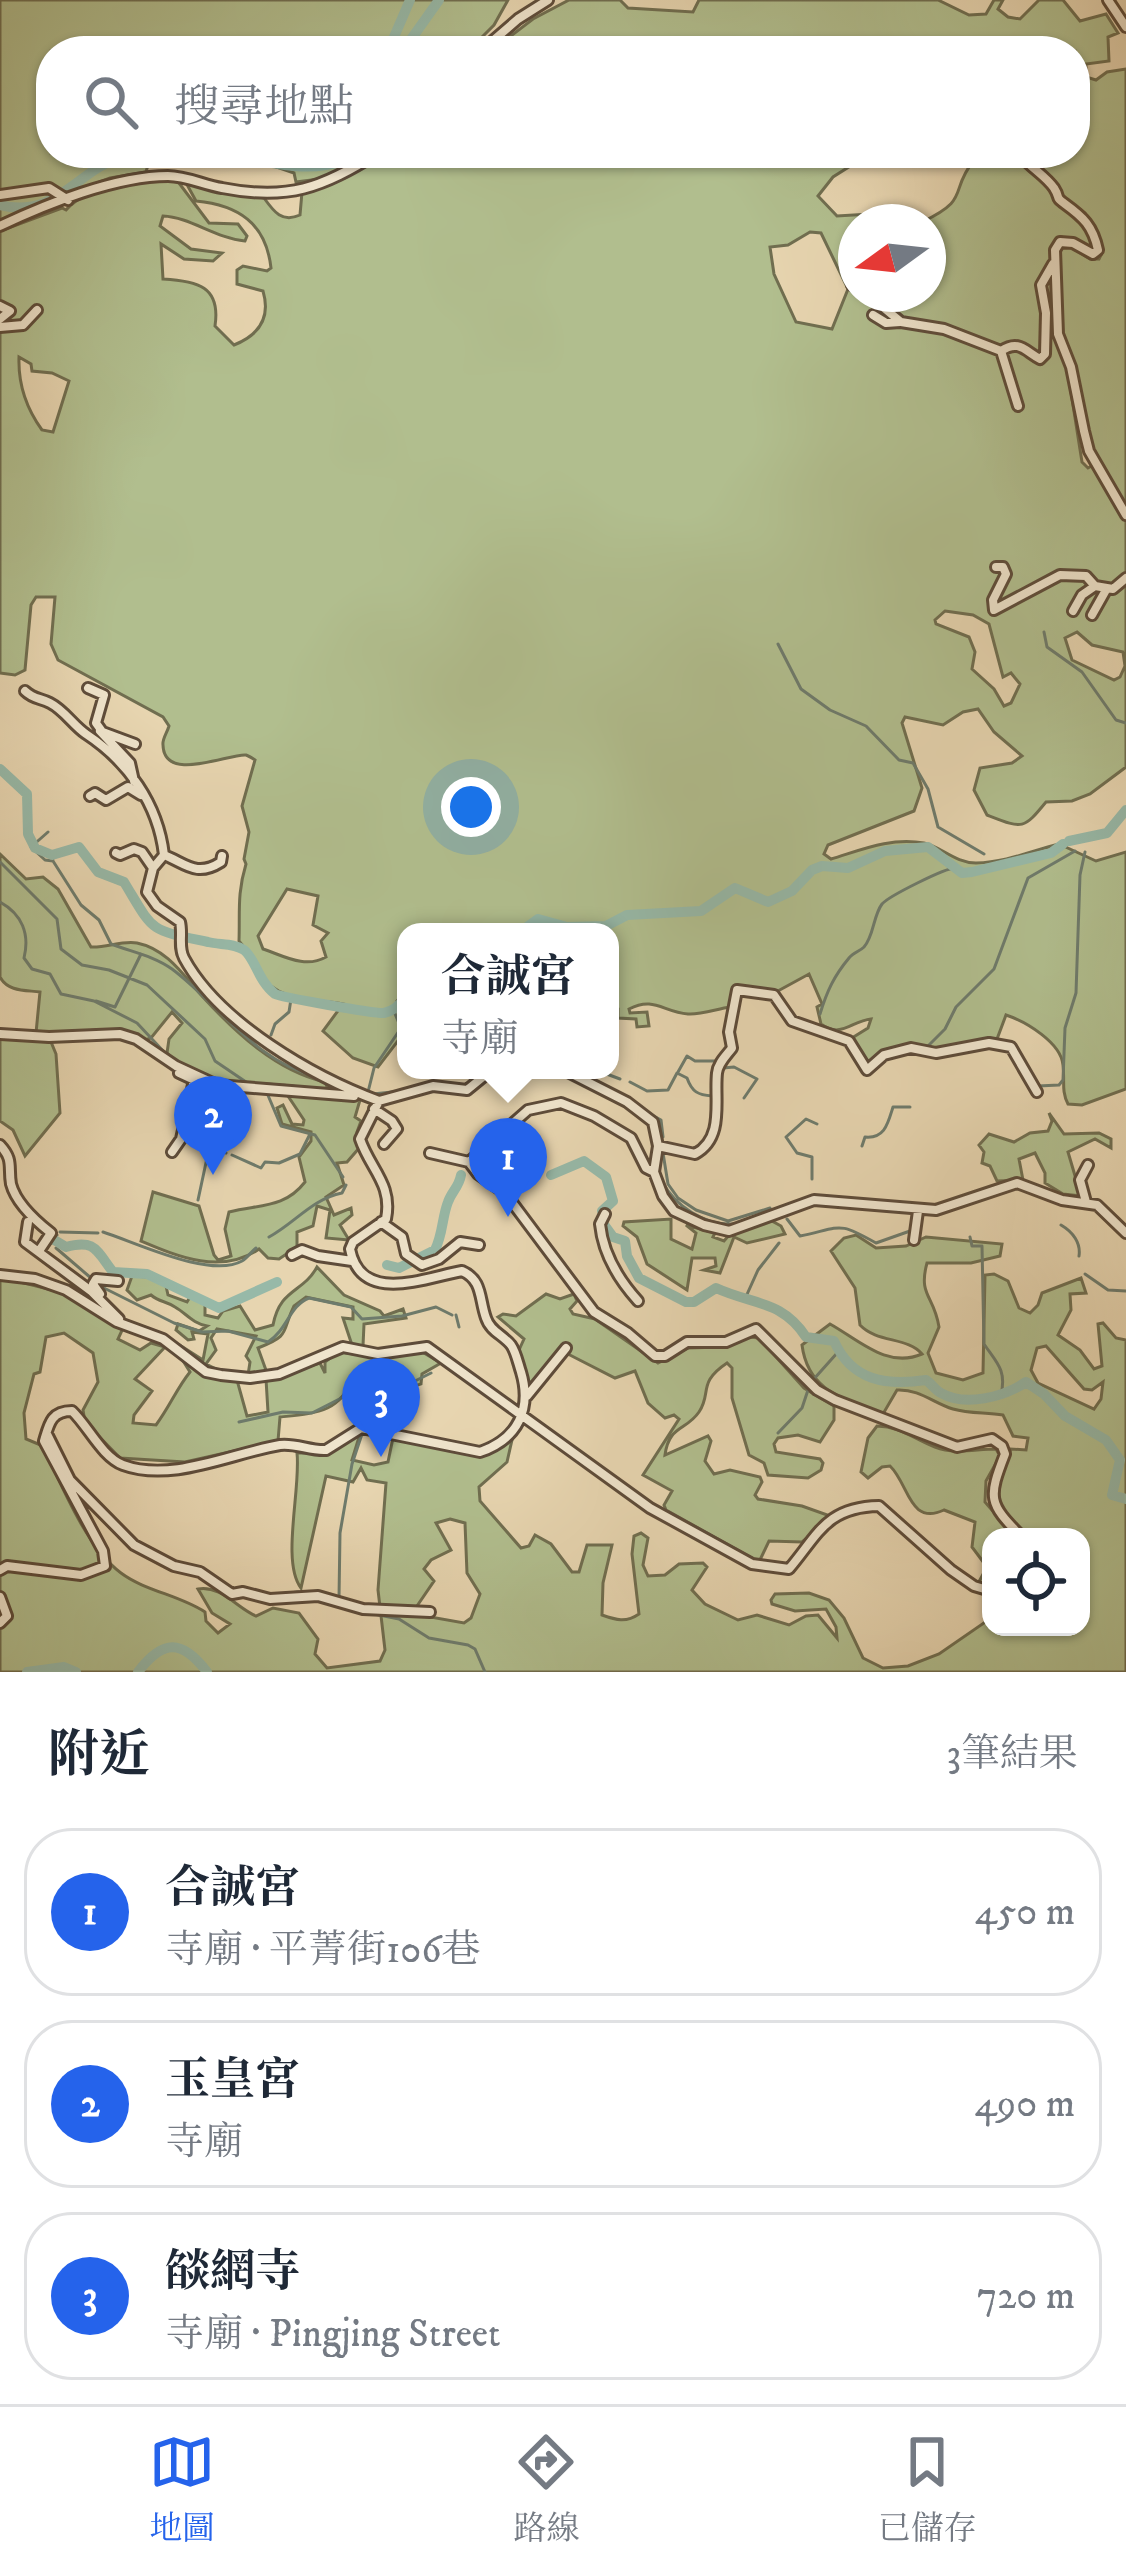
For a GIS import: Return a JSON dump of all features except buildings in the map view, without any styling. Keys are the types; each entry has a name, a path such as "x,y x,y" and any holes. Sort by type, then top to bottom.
{"street":[{"path":"497,36 548,0"},
{"path":"1108,0 1126,26"},
{"path":"0,226 110,184 169,176 265,195 308,189 353,168"},
{"path":"873,315 886,323 944,329 1001,351 1016,344 1043,358 1046,314 1041,285 1060,242 1093,254 1098,250 1082,214 1060,201 1052,185 1031,168"},
{"path":"0,195 49,188 69,201"},
{"path":"1054,263 1058,334 1089,451 1126,515"},
{"path":"0,306 10,311 0,323"},
{"path":"0,323 23,325 38,310"},
{"path":"889,312 901,322"},
{"path":"1001,351 1018,406"},
{"path":"996,567 1004,567 1006,574 993,600 994,610 1067,573 1086,576 1095,586 1107,589 1117,588 1126,578"},
{"path":"1073,611 1082,595 1095,586"},
{"path":"1092,615 1100,593 1107,589"},
{"path":"88,688 104,695 96,723 130,763 134,783"},
{"path":"27,694 49,702 88,736 100,740 121,760 157,814 164,854 153,868 147,892 157,906 176,916 182,934 181,954 231,1013 305,1069 376,1105 397,1129 384,1144"},
{"path":"101,730 135,744"},
{"path":"90,796 94,793 106,800 128,787 142,796"},
{"path":"116,853 142,852 153,868"},
{"path":"164,854 191,870 214,867 222,856"},
{"path":"658,1146 695,1154 710,1142 718,1108 718,1066 732,1048 729,1032 737,990 774,995 792,1021 849,1041 867,1070 884,1055 911,1048 936,1053 989,1043 1011,1047 1037,1092"},
{"path":"0,1034 120,1034 136,1039 194,1080 181,1139 172,1152"},
{"path":"160,1057 231,1088 361,1096"},
{"path":"0,1570 7,1566 81,1575 93,1573 106,1561 47,1452 46,1433 56,1414 72,1411 125,1466 184,1469 278,1445 326,1450 365,1428 480,1452 512,1434 524,1414 527,1396 515,1352 490,1327 472,1276 462,1271 385,1286 363,1275 350,1249 388,1212 385,1184 360,1139 376,1105 433,1087 467,1090 480,1079"},
{"path":"582,1079 627,1102 653,1122 658,1146 654,1172 663,1196 689,1220 729,1231 814,1200 936,1210 1017,1183 1062,1200 1086,1202 1105,1211 1126,1233"},
{"path":"469,1162 528,1110 561,1103 626,1134 646,1168 654,1172"},
{"path":"0,1145 12,1165 13,1188 28,1214 51,1233 39,1250"},
{"path":"430,1154 469,1162 505,1193 594,1312 655,1356 665,1356 687,1342 726,1342 756,1329 817,1390 835,1400 957,1447 992,1439 1005,1454 992,1496 994,1506 1014,1528"},
{"path":"1086,1202 1080,1180 1088,1165"},
{"path":"914,1240 918,1211"},
{"path":"605,1214 600,1224 605,1246 624,1286 638,1301"},
{"path":"28,1222 26,1242 116,1305"},
{"path":"381,1222 402,1238 406,1253 422,1264 439,1259 460,1243 479,1245"},
{"path":"292,1256 302,1250 352,1261"},
{"path":"0,1275 35,1279 66,1290 124,1324 163,1339 206,1372 240,1378 279,1374 343,1347 378,1354 427,1346 650,1508 752,1564 789,1569 811,1537 830,1520 854,1508 879,1506 951,1570 982,1588"},
{"path":"118,1281 96,1279 93,1284 124,1324"},
{"path":"527,1396 566,1348"},
{"path":"46,1433 70,1480 134,1545 174,1566 200,1573 232,1594 270,1599 318,1596 363,1609 430,1612"},
{"path":"0,1597 7,1616 0,1623"}],"green space":[{"path":"0,0 508,0 483,36 36,36 36,168 147,168 0,220"},
{"path":"569,0 620,0 628,8 693,12 699,0 938,0 969,15 986,14 994,0 1003,0 998,9 1020,19 1039,0 1063,0 1080,21 1106,14 1118,33 1108,37 1109,61 1090,63 1090,36 511,36"},
{"path":"1126,69 1126,767 1090,794 1072,801 1046,802 1027,822 1008,823 987,815 974,790 980,768 1012,763 1022,756 994,732 978,709 943,725 905,717 902,723 922,788 914,811 828,845 824,854 831,859 899,842 931,845 976,863 1059,844 1096,861 1126,852 1126,1089 1082,1105 1068,1104 1056,1049 1033,1028 1006,1015 997,1039 950,1048 900,1048 868,1063 852,1038 868,1028 871,1019 840,1030 821,1024 817,1007 822,1004 809,974 776,992 739,989 730,1007 703,1013 638,1005 630,1013 647,1012 649,1026 637,1027 636,1019 619,1018 619,923 397,923 397,1042 378,1067 353,1058 323,1031 343,1004 277,990 260,974 239,941 249,832 242,806 255,760 246,755 185,765 166,757 163,743 169,726 163,717 58,660 51,644 55,597 36,597 31,605 25,670 15,675 0,673 0,231 66,210 101,189 176,179 209,223 238,224 247,236 245,241 234,239 163,216 160,226 191,249 222,253 213,261 184,259 161,244 163,279 204,288 214,302 215,326 234,345 256,331 265,309 263,291 237,284 237,270 243,266 267,271 271,268 268,252 247,219 225,207 196,201 185,181 264,198 275,212 288,218 300,215 302,192 361,168 847,168 818,196 838,216 838,268 821,233 810,232 788,245 770,247 774,274 796,322 832,329 839,312 946,312 946,208 966,171 1029,168 1070,208 1093,244 1089,250 1061,237 1050,270 1055,330 1067,367 1082,462 1088,468 1095,464 1060,331 1057,258 1066,244 1090,259 1099,259 1102,253 1085,213 1064,198 1040,168 1090,168 1090,78","holes":["19,357 31,364 32,371 69,381 53,432 42,430 22,387","945,611 973,615 989,624 1003,677 1011,673 1020,684 1011,703 1004,706 972,669 975,652 969,637 936,624","1077,632 1092,645 1123,652 1125,666 1120,677 1114,680 1072,660 1065,638","287,889 318,896 313,925 328,933 321,941 326,957 302,962 263,949 258,936"]},
{"path":"280,168 345,168 327,178 296,182 294,173"},
{"path":"0,854 26,879 43,877 58,889 91,947 132,942 157,951 258,1048 290,1069 325,1082 328,1089 220,1081 192,1072 167,1053 169,1039 182,1023 172,1012 151,1038 142,1041 101,1030 36,1033 40,992 12,988 0,977"},
{"path":"0,1037 51,1042 56,1054 60,1113 25,1156 13,1130 0,1121"},
{"path":"286,1093 360,1100 355,1117 361,1121 360,1147 347,1162 337,1163 344,1185 326,1197 334,1215 351,1208 352,1215 340,1225 349,1240 326,1238 330,1210 317,1206 313,1226 297,1232 297,1247 279,1259 268,1258 259,1249 230,1261 200,1261 141,1241 153,1192 199,1206 218,1260 231,1256 225,1229 229,1212 280,1201 297,1191 305,1182 299,1157 311,1141 311,1132 282,1124 277,1108 283,1105 292,1124 303,1125 304,1120"},
{"path":"1049,1113 1064,1134 1099,1133 1111,1139 1111,1148 1095,1139 1068,1152 1081,1196 1063,1194 1045,1183 1035,1153 1019,1159 1023,1180 997,1181 990,1166 982,1163 984,1152 979,1145 989,1134 1014,1142 1030,1133 1048,1131"},
{"path":"671,1219 671,1239 692,1249 696,1233 686,1225 715,1233 713,1237 724,1241 730,1234 770,1220 785,1234 747,1243 734,1237 720,1273 704,1270 716,1266 715,1258 692,1258 687,1290 647,1264 637,1237 623,1226 624,1222"},
{"path":"856,1235 876,1248 906,1246 926,1237 1002,1244 1000,1256 971,1263 927,1263 926,1289 939,1327 928,1353 936,1373 963,1380 983,1373 985,1275 1008,1281 1019,1308 1030,1313 1042,1293 1081,1278 1086,1293 1070,1294 1071,1310 1058,1335 1080,1350 1094,1369 1102,1366 1098,1324 1126,1340 1126,1672 0,1672 0,1277 72,1295 124,1326 118,1339 140,1350 151,1343 165,1347 135,1379 152,1391 133,1423 156,1425 190,1372 180,1356 208,1376 237,1380 247,1416 268,1412 266,1379 320,1363 325,1373 325,1362 338,1352 378,1357 417,1349 441,1363 422,1374 421,1384 400,1391 387,1360 354,1376 342,1397 326,1409 280,1417 278,1441 185,1462 120,1458 85,1422 83,1410 98,1382 93,1353 64,1333 46,1337 40,1372 34,1374 24,1413 26,1439 43,1446 76,1514 108,1562 130,1579 205,1612 206,1621 218,1633 230,1624 212,1613 198,1589 221,1594 256,1616 273,1608 299,1613 318,1639 315,1654 327,1668 380,1661 385,1650 378,1590 386,1483 367,1480 361,1468 353,1482 326,1476 301,1588 292,1561 297,1453 330,1453 360,1434 352,1460 374,1465 388,1462 393,1438 480,1455 512,1440 507,1462 479,1487 480,1501 521,1548 529,1546 535,1535 551,1544 572,1572 579,1572 587,1545 612,1545 602,1615 612,1618 625,1620 639,1614 632,1554 634,1536 641,1533 648,1538 643,1565 648,1576 665,1575 679,1564 703,1563 707,1567 692,1590 705,1604 738,1620 757,1615 789,1625 818,1615 837,1638 826,1609 795,1611 771,1600 775,1594 809,1593 829,1600 844,1618 863,1658 883,1668 908,1666 939,1654 982,1624 982,1636 1090,1636 1090,1528 1012,1528 1000,1503 1001,1475 1011,1449 1026,1450 1028,1438 1013,1436 1003,1415 953,1409 905,1390 897,1390 883,1414 830,1392 812,1374 802,1345 830,1324 885,1355 909,1358 922,1354 860,1325 855,1288 831,1251 844,1238","holes":["1046,1346 1084,1389 1092,1390 1103,1382 1094,1409 1038,1383 1031,1370 1037,1348","450,1519 465,1523 467,1573 480,1594 471,1618 464,1623 419,1615 417,1606 434,1581 424,1569 451,1550 436,1523"]},
{"path":"317,1267 344,1295 384,1316 403,1309 406,1318 364,1324 363,1346 352,1345 343,1318 353,1319 353,1307 306,1297 294,1306 281,1336 258,1348 267,1373 248,1375 246,1356 256,1336 217,1329 211,1338 216,1350 206,1364 220,1371 208,1368 178,1344 203,1360 208,1334 192,1332 194,1339 188,1340 176,1330 178,1324 199,1331 207,1326 151,1295 137,1300 127,1290 132,1276 148,1277 166,1286 168,1295 205,1303 205,1315 218,1318 223,1311 240,1306 255,1330 273,1325 286,1297"},
{"path":"546,1294 560,1299 574,1294 573,1314 595,1319 658,1363 688,1348 721,1347 759,1338 804,1388 834,1406 834,1420 820,1442 798,1435 778,1438 774,1444 776,1452 820,1459 821,1470 808,1478 768,1475 764,1463 749,1455 732,1398 732,1368 727,1363 712,1376 699,1412 674,1433 665,1455 708,1436 705,1461 714,1474 730,1470 760,1477 758,1499 833,1517 802,1542 769,1541 759,1562 666,1510 672,1491 643,1475 679,1419 674,1415 665,1418 648,1403 635,1371 615,1378 566,1353 531,1391 519,1350 524,1339 498,1317 516,1316"},
{"path":"877,1426 943,1449 996,1449 1000,1456 986,1481 985,1502 1007,1528 982,1528 982,1560 972,1547 975,1522 944,1510 923,1512 890,1466 868,1478 861,1472 868,1438"}],"waterway":[{"path":"394,36 410,0"},
{"path":"413,36 439,0"},
{"path":"0,205 38,205 98,168"},
{"path":"1044,632 1047,647 1082,672 1116,720 1126,723"},
{"path":"778,644 801,689 830,710 866,726 899,760 913,763 928,789 938,827 984,854"},
{"path":"0,769 27,794 28,834 35,848 52,855 79,847 98,872 124,882 148,920 163,931 240,948 275,994 384,1013 397,1006"},
{"path":"1069,841 1107,833 1126,810"},
{"path":"48,832 31,847 45,860 53,861 52,855"},
{"path":"612,923 627,915 701,911 735,888 768,902 792,891 812,870 848,868 885,851 928,847 962,873 1051,853 1063,844"},
{"path":"927,1047 945,1029 956,1007 994,969 1028,878 1075,851"},
{"path":"1038,1086 1059,1085 1063,1080 1065,1028 1076,993 1085,852"},
{"path":"53,861 81,905 99,920 111,944 165,965 256,1046 316,1076"},
{"path":"0,862 57,919 61,949 82,965 147,985 205,1039 215,1061 249,1084"},
{"path":"820,1014 839,971 867,942 882,904 955,868"},
{"path":"0,902 22,926 24,958 32,969 50,974 61,994 94,1001 137,1023 165,1053"},
{"path":"532,923 538,919 552,923"},
{"path":"96,1001 115,1007 141,954"},
{"path":"271,1035 275,1024 289,1012 291,999"},
{"path":"393,1009 397,1018"},
{"path":"368,1092 374,1068 397,1034"},
{"path":"678,1072 687,1056 734,1067 757,1079 744,1098"},
{"path":"630,1082 647,1091 668,1090 677,1073 696,1092 712,1096"},
{"path":"197,1088 215,1099"},
{"path":"373,1094 392,1092"},
{"path":"267,1093 281,1126 315,1135 343,1177"},
{"path":"862,1146 865,1137 885,1129 893,1107 910,1107"},
{"path":"648,1113 661,1120 663,1137"},
{"path":"812,1179 812,1157 797,1153 786,1137 806,1119 817,1124"},
{"path":"232,1155 261,1168 265,1162 279,1163 300,1154 310,1134"},
{"path":"198,1200 210,1144 226,1153"},
{"path":"477,1161 507,1150 523,1153 527,1164"},
{"path":"663,1153 668,1184 696,1210 728,1221 770,1208"},
{"path":"551,1175 584,1161 606,1177 613,1201 602,1211"},
{"path":"387,1265 399,1268 435,1250 461,1175"},
{"path":"663,1183 683,1206 711,1221 736,1224 770,1212"},
{"path":"269,1237 313,1206 342,1193 346,1185"},
{"path":"787,1219 800,1236 840,1228 876,1243 910,1231"},
{"path":"1061,1225 1075,1238 1079,1256"},
{"path":"605,1226 613,1237 625,1241 639,1278 686,1302 716,1288 766,1305 787,1316 806,1337 834,1341 850,1365 872,1378 926,1380 939,1392 973,1400 996,1396 1026,1382 1065,1416 1106,1440 1120,1460 1112,1495 1126,1499"},
{"path":"60,1232 98,1233"},
{"path":"103,1232 211,1265 242,1261 256,1248"},
{"path":"52,1243 57,1235"},
{"path":"970,1237 972,1246 982,1246 984,1344 1001,1372 1001,1394"},
{"path":"51,1238 66,1247 89,1246 113,1272 147,1274 219,1308 277,1282"},
{"path":"744,1301 758,1270 779,1243"},
{"path":"56,1248 91,1278"},
{"path":"1085,1274 1108,1290 1126,1291"},
{"path":"98,1285 174,1323 268,1342 309,1298 351,1307 362,1319 436,1307 452,1315"},
{"path":"456,1315 459,1327"},
{"path":"813,1380 838,1352"},
{"path":"239,1422 283,1412 312,1413 361,1388 399,1389 431,1373"},
{"path":"778,1433 802,1408 809,1387"},
{"path":"361,1390 361,1425"},
{"path":"339,1598 340,1533 362,1434"},
{"path":"280,1594 298,1592"},
{"path":"304,1592 355,1603"},
{"path":"242,1596 263,1601"},
{"path":"349,1609 399,1619 429,1638 468,1645 475,1649 485,1672"},
{"path":"138,1672 156,1653 172,1647 189,1653 207,1672"},
{"path":"27,1672 64,1667 76,1672"}],"place":[{"name":"玉皇宮","path":"213,1175"},
{"name":"合誠宮","path":"508,1217"},
{"name":"燄網寺","path":"381,1457"}]}
